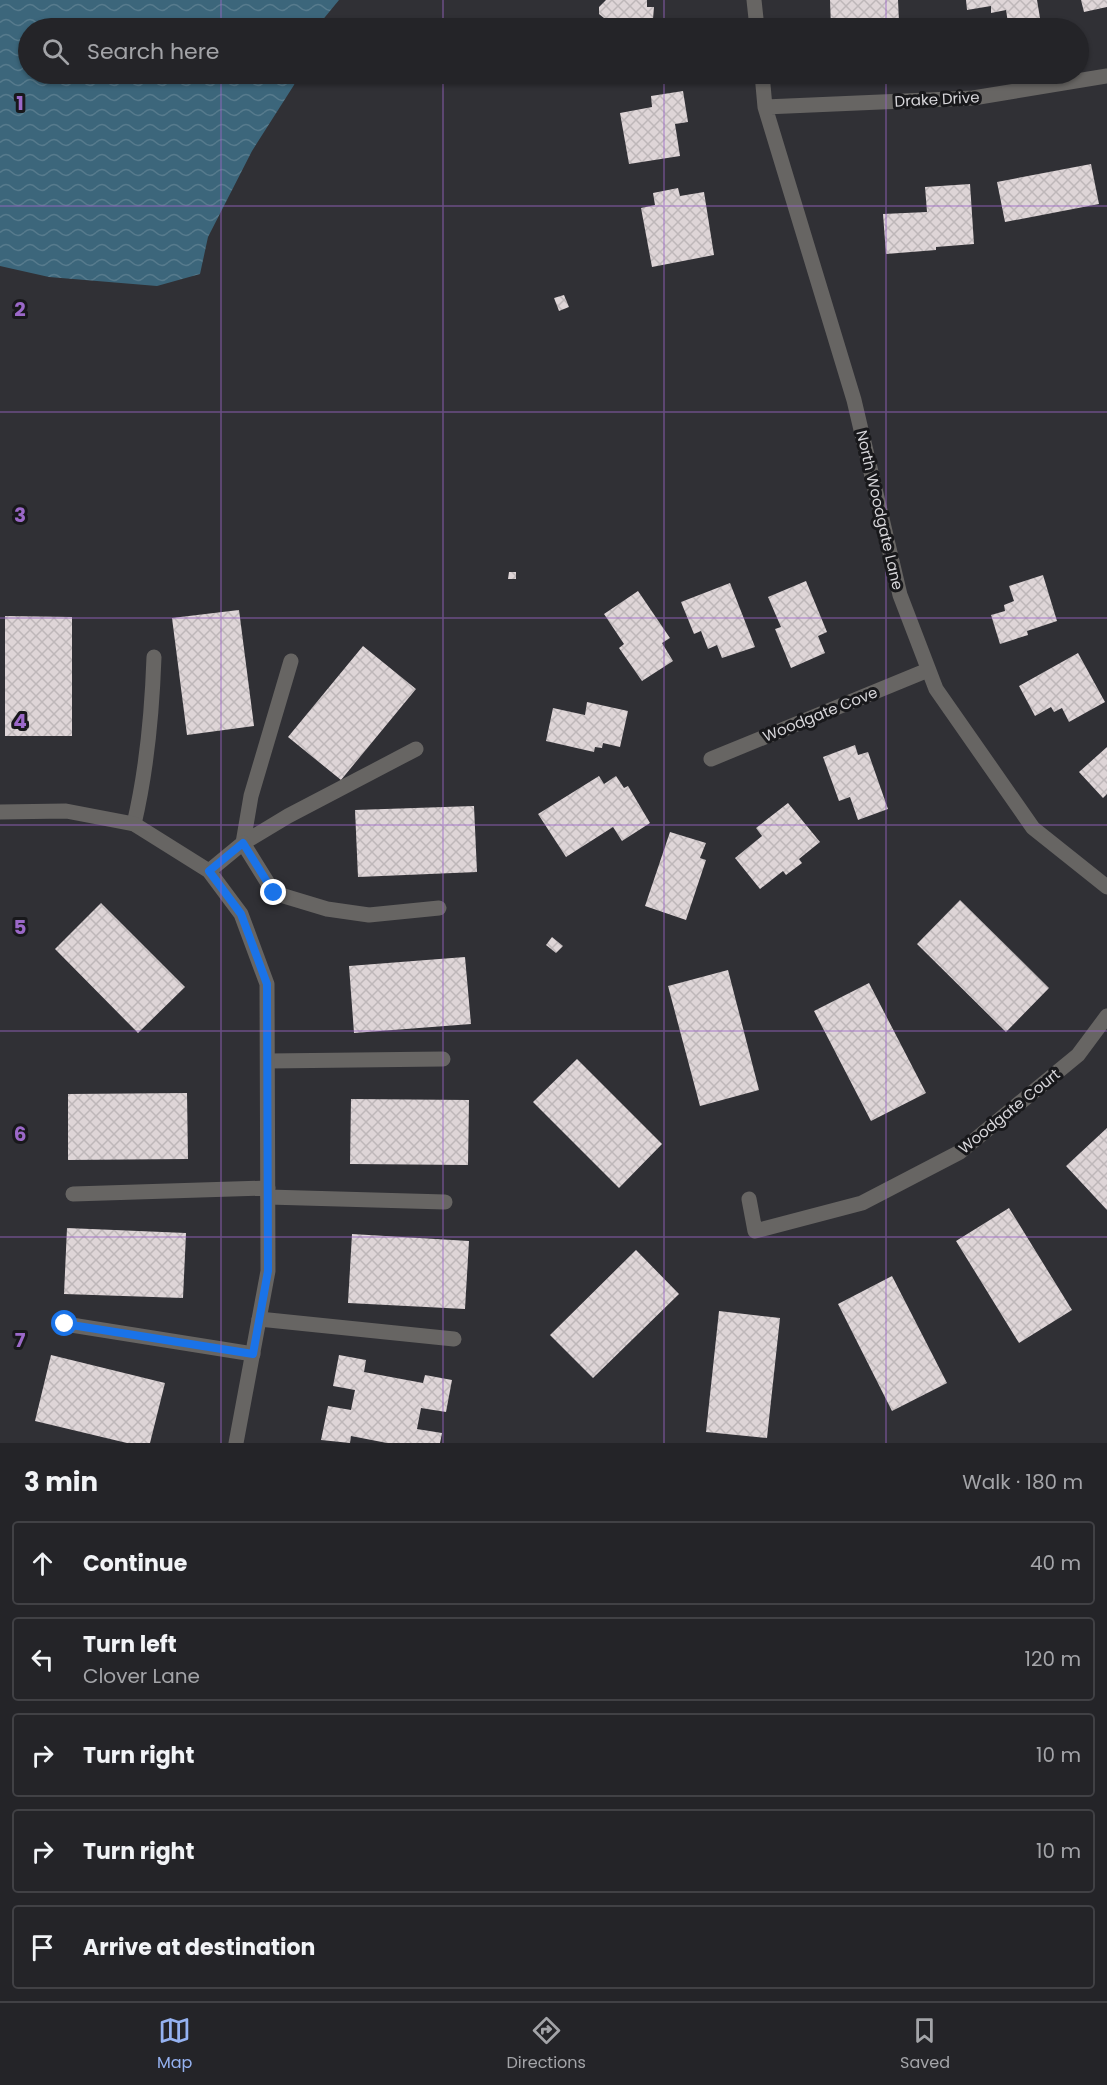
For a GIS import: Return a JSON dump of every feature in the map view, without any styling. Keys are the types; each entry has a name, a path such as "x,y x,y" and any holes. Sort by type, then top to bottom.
{"street":[{"path":"754,0 756,18"},
{"name":"Drake Drive","path":"1089,79 1107,76"},
{"name":"North Woodgate Lane","path":"763,84 765,107 854,400 900,595 936,690 1033,828 1107,887"},
{"name":"Drake Drive","path":"765,107 974,98 1059,84"},
{"path":"134,824 147,761 154,657"},
{"path":"291,661 254,787 243,843 274,893 327,909 369,915 439,908"},
{"name":"Woodgate Cove","path":"711,759 928,669"},
{"path":"209,871 243,843 288,816 416,749"},
{"path":"0,812 66,811 134,824 209,871 241,914 267,984 268,1271 236,1443"},
{"name":"Woodgate Court","path":"748,1199 755,1231 862,1203 960,1152 1078,1055 1107,1016"},
{"path":"268,1061 443,1059"},
{"path":"73,1194 268,1193 446,1202"},
{"path":"259,1319 454,1339"},
{"path":"65,1324 253,1354"}],"water":[{"path":"0,0 339,0 324,18 18,18 18,84 294,84 252,151 208,237 200,274 157,286 49,277 0,266"}],"building":[{"path":"606,0 647,0 647,7 654,7 653,18 604,18 599,14 599,7"},
{"path":"830,0 898,0 899,18 831,18"},
{"path":"966,0 1037,0 1040,18 1007,18 1006,10 991,13 991,6 967,10"},
{"path":"1081,0 1107,0 1107,7 1084,12"},
{"path":"683,91 688,122 675,124 680,156 629,164 620,113 652,107 651,96"},
{"path":"1091,164 1099,204 1005,222 997,182"},
{"path":"970,184 974,244 886,254 883,214 927,212 925,187"},
{"path":"678,188 680,196 704,192 714,255 652,267 641,208 655,205 653,193"},
{"path":"564,295 569,307 559,311 554,298"},
{"path":"509,572 516,572 516,579 508,579"},
{"path":"1043,575 1057,621 1027,631 1028,635 1000,644 991,615 1005,611 1004,605 1014,601 1009,586"},
{"path":"806,581 827,632 818,636 825,653 791,668 775,629 781,627 768,597"},
{"path":"730,583 755,647 722,658 717,645 708,649 701,631 694,634 681,602"},
{"path":"638,591 670,638 662,643 673,661 642,681 619,648 624,644 604,614"},
{"path":"239,610 254,726 187,735 172,618"},
{"path":"5,616 72,617 72,736 5,736"},
{"path":"363,646 416,689 341,780 288,737"},
{"path":"1078,653 1105,702 1069,722 1062,708 1054,712 1051,707 1035,716 1019,686"},
{"path":"587,702 628,711 620,747 603,743 602,748 595,747 594,752 546,741 553,708 585,715"},
{"path":"855,745 858,755 868,752 888,809 858,820 850,797 839,801 823,757"},
{"path":"1107,747 1107,794 1103,798 1079,772"},
{"path":"599,776 604,784 616,776 624,788 628,786 650,823 622,841 613,827 566,857 538,814"},
{"path":"788,803 820,842 799,859 802,863 786,875 783,871 760,889 735,858 762,836 756,828"},
{"path":"474,806 477,872 358,877 355,810"},
{"path":"670,832 706,843 700,858 706,860 686,920 645,906"},
{"path":"960,900 1049,988 1006,1032 917,944"},
{"path":"101,903 185,987 138,1033 55,949"},
{"path":"552,937 563,946 556,953 546,945"},
{"path":"465,957 471,1024 354,1033 349,966"},
{"path":"728,970 759,1090 700,1106 668,986"},
{"path":"869,983 926,1093 871,1121 814,1011"},
{"path":"577,1059 662,1144 619,1188 533,1102"},
{"path":"187,1093 188,1159 68,1160 68,1094"},
{"path":"351,1099 469,1100 468,1165 350,1164"},
{"path":"1107,1128 1107,1210 1066,1166"},
{"path":"1009,1208 1072,1310 1019,1343 956,1241"},
{"path":"67,1228 186,1233 183,1298 64,1294"},
{"path":"352,1234 469,1241 465,1309 348,1303"},
{"path":"636,1250 679,1294 593,1378 550,1335"},
{"path":"892,1276 947,1383 892,1411 838,1304"},
{"path":"719,1311 780,1318 767,1438 706,1432"},
{"path":"51,1355 165,1383 150,1443 127,1443 35,1421"},
{"path":"339,1355 366,1360 364,1372 423,1383 425,1375 452,1380 446,1412 421,1408 417,1429 442,1433 440,1443 387,1443 351,1436 350,1443 321,1440 328,1406 351,1410 355,1390 333,1386"}],"route":[{"path":"65,1324 253,1354 268,1271 267,984 241,914 209,871 243,843 274,893"}]}
